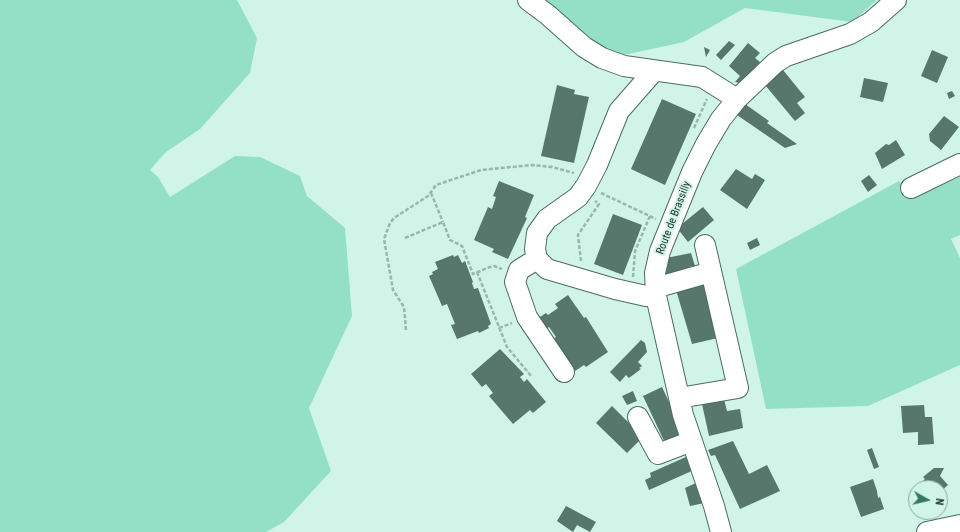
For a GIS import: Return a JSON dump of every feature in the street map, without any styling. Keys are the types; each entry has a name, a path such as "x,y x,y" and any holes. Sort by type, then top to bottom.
{"street":[{"path":"528,0 592,52 612,63 702,78 737,99"},
{"name":"Route de Brassilly","path":"721,532 679,398 655,292 656,263 692,172 721,119 737,99 775,63 786,56 840,38 860,29 896,0"},
{"path":"654,71 618,111 597,165 578,197 547,219 537,233 535,249 537,259 547,269 646,296 711,272"},
{"path":"911,188 960,164"},
{"path":"679,398 738,388 704,245"},
{"path":"537,259 518,270 515,282 527,317 564,372"},
{"path":"638,417 658,454 692,441"},
{"path":"927,532 960,525"}],"path":[{"path":"406,330 404,307 393,290 384,239 390,223 394,218 428,196 436,185 481,170 532,165 552,167 670,226"},
{"path":"586,184 589,195 599,204 578,235 580,260 589,273 588,280"},
{"path":"430,193 450,240 462,246 473,274 494,266 500,269 509,267 518,270"},
{"path":"630,292 635,250 650,216"},
{"path":"405,238 443,222"},
{"path":"477,272 507,347 532,376"}],"green space":[{"path":"0,0 237,0 257,38 250,73 200,129 166,152 150,170 158,177 170,197 235,156 260,157 300,176 307,196 345,228 352,316 309,408 331,471 284,522 266,532 0,532"},
{"path":"545,0 877,0 852,22 745,8 684,42 619,56 606,51"},
{"path":"960,170 960,235 951,239 960,258 960,365 868,406 766,409 736,269 899,181 912,194"}],"building":[{"path":"729,41 735,45 721,60 716,55"},
{"path":"748,43 760,53 755,58 760,62 741,83 735,82 740,76 729,66"},
{"path":"704,47 710,50 706,57"},
{"path":"932,50 948,57 937,83 921,76"},
{"path":"783,70 805,97 797,103 805,113 795,121 765,85"},
{"path":"864,78 888,83 883,102 860,97"},
{"path":"557,85 575,90 574,94 589,97 574,163 541,156"},
{"path":"952,91 955,96 949,99 947,93"},
{"path":"662,99 696,114 665,185 631,169"},
{"path":"745,104 769,121 767,123 797,144 785,148 737,115"},
{"path":"944,116 959,127 941,150 930,141 929,134"},
{"path":"896,140 905,155 882,169 875,153 886,144 889,145"},
{"path":"736,169 752,179 755,174 765,180 747,209 720,190"},
{"path":"869,175 877,185 868,192 861,181"},
{"path":"499,181 534,195 525,217 527,218 508,259 492,252 494,249 474,240 488,207 492,209 496,197 493,196"},
{"path":"703,207 714,220 688,242 677,228"},
{"path":"613,214 642,225 623,275 594,264"},
{"path":"757,238 760,245 750,250 747,243"},
{"path":"691,253 695,266 689,267 691,274 667,279 664,268 666,258"},
{"path":"453,255 454,257 458,255 462,263 465,261 474,289 478,288 491,324 488,326 489,328 479,333 478,331 457,339 451,325 455,324 447,304 442,306 429,276 433,274 432,272 438,269 435,262"},
{"path":"708,280 718,338 692,344 676,290"},
{"path":"568,295 584,318 586,317 608,352 586,367 584,365 575,371 553,339 556,337 549,327 545,330 537,319 546,313 548,315 558,308 555,304"},
{"path":"641,340 645,343 647,352 638,362 642,366 639,368 641,369 629,378 626,375 620,382 610,372"},
{"path":"500,349 524,374 520,377 524,382 527,379 546,402 533,413 530,410 513,424 489,396 493,393 486,384 482,387 471,374"},
{"path":"662,387 684,434 665,443 643,396"},
{"path":"633,391 637,401 627,405 622,396"},
{"path":"724,399 727,411 740,409 743,428 709,436 702,404"},
{"path":"924,405 925,417 932,417 934,444 918,445 918,432 903,433 901,406"},
{"path":"612,406 643,437 627,453 596,423"},
{"path":"733,441 749,474 767,465 780,491 740,509 715,455 711,456 708,450"},
{"path":"872,448 879,467 874,469 867,450"},
{"path":"688,456 694,470 649,490 645,480 651,477 650,473"},
{"path":"934,468 944,468 940,476 944,480 924,480 925,479 923,477"},
{"path":"873,479 878,498 880,497 884,509 861,517 850,487"},
{"path":"696,483 709,502 690,506 685,488"},
{"path":"566,506 596,522 590,532 577,525 573,532 557,521"}]}
